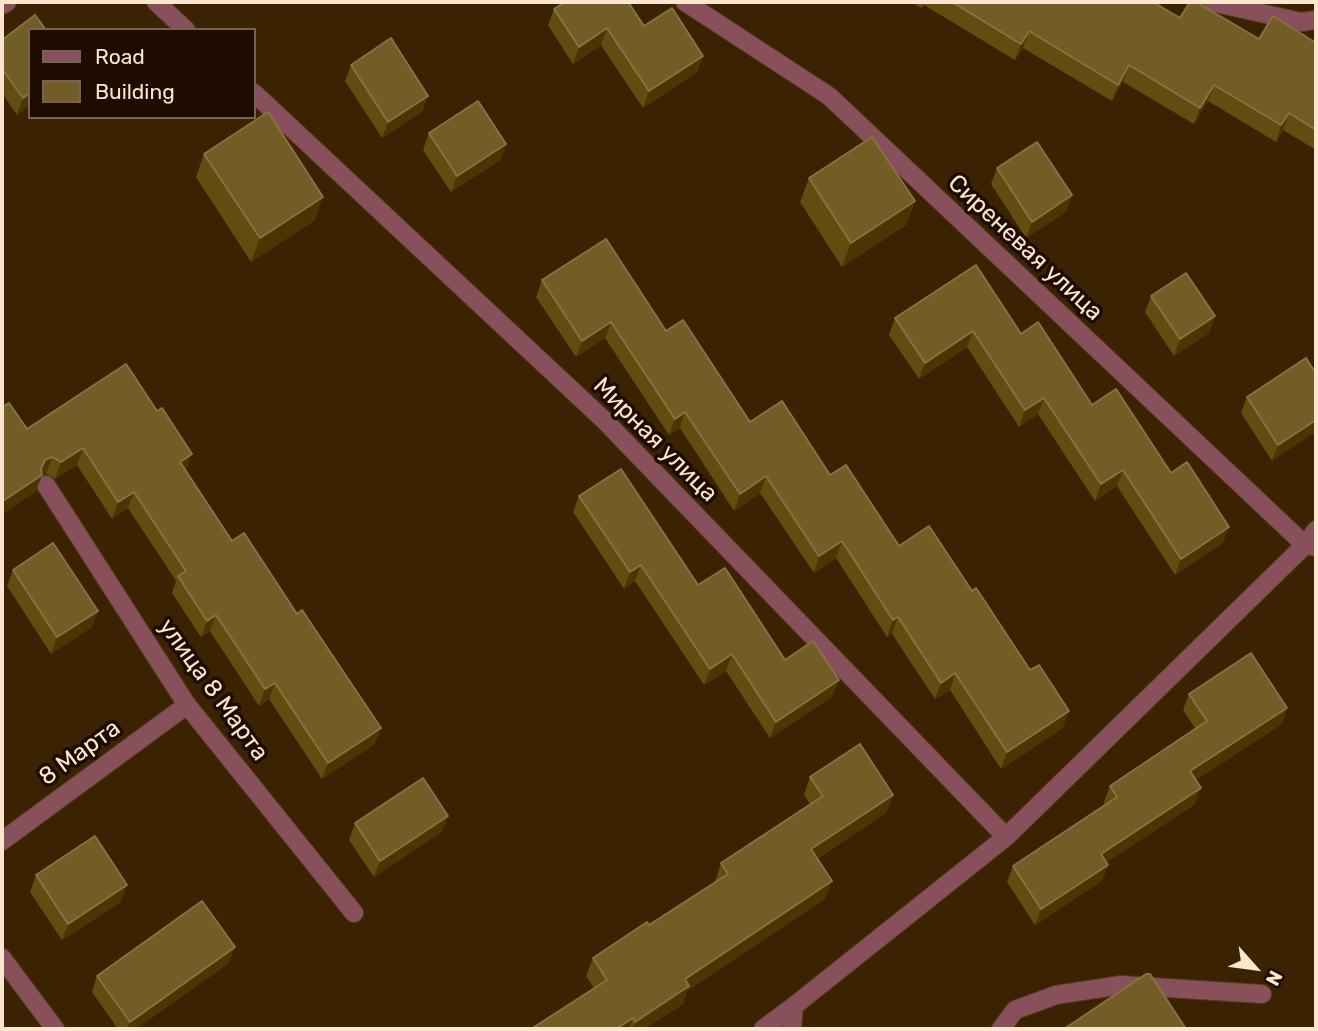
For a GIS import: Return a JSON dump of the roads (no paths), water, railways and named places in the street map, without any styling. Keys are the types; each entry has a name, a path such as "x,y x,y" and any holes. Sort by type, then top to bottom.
{"street":[{"path":"2,5 7,2"},
{"path":"156,2 184,28"},
{"name":"Сиреневая улица","path":"685,2 829,96 1311,546"},
{"path":"1213,2 1301,22 1316,20"},
{"name":"Мирная улица","path":"256,95 604,421 1006,837"},
{"name":"улица 8 Марта","path":"46,485 187,705 354,913"},
{"path":"763,1029 1006,837 1311,546 1316,530"},
{"name":"8 Марта","path":"2,841 187,705"},
{"path":"2,958 55,1029"},
{"path":"1001,1029 1015,1010 1056,995 1121,985 1262,994"},
{"path":"792,1029 794,1006"}]}
